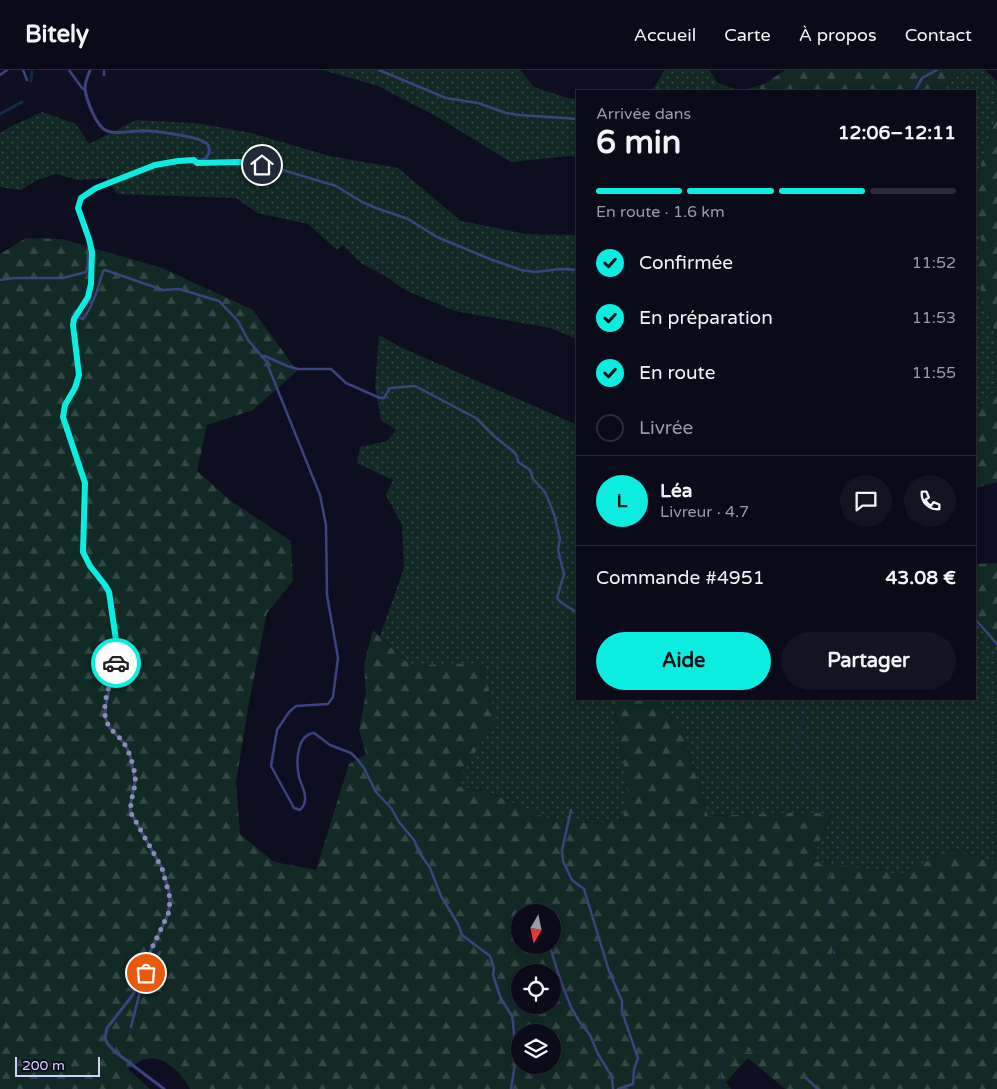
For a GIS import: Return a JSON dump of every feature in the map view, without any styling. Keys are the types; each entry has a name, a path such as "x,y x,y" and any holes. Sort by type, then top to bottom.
{"street":[{"path":"0,75 7,70"},
{"path":"23,70 27,80"},
{"path":"69,70 82,88 86,90"},
{"path":"90,70 86,80 86,96 103,129 113,133 146,131 201,140 210,149 208,156 201,160 155,165 96,188 85,194 79,202 78,208 90,244 92,271 90,291 76,317 72,332 79,375 75,388 65,405 63,417 85,483 83,552 90,566 105,585 111,600 117,654 106,704 106,717 110,728 125,744 130,755 135,781 130,807 131,813 162,868 170,898 169,912 151,950 141,979 132,996 107,1028 105,1038 114,1051 164,1089"},
{"path":"104,70 104,75"},
{"path":"379,70 446,98 478,103 519,115 576,119"},
{"path":"916,90 922,78 937,70"},
{"path":"208,156 212,163"},
{"path":"194,160 197,163 239,162 262,165 336,186 376,208 408,219 447,242 521,270 535,272 561,269 576,270"},
{"path":"0,280 14,278 63,278 86,272 88,269 87,251 90,244"},
{"path":"76,317 83,319 89,311 103,271 106,270 163,290 179,289 218,301 238,322 248,340 266,361 284,401 324,510 328,577 327,594 338,658 333,697 328,704 296,706 289,712 278,730 273,746 271,766 294,808 300,810 306,798 298,775 298,755 300,745 304,737 309,733 314,732 330,745 351,753 361,764 376,792 391,808 399,822 414,840 419,852 430,868 441,896 458,924 462,935 490,956 493,961 495,981 501,999 512,1016 513,1022 516,1058 511,1089"},
{"path":"262,357 264,356 298,369 331,369 346,383 380,398 384,398 390,388 415,386 479,421 514,452 518,462 530,470 535,482 545,492 554,514 560,539 558,550 564,570 557,598 561,603 576,612"},
{"path":"976,620 997,644"},
{"path":"572,810 562,850 563,861 572,880 584,889 609,971 622,1001 624,1016 638,1058 634,1069 634,1082 632,1085 618,1089"},
{"path":"141,979 144,978 160,952"},
{"path":"553,954 570,1007 590,1035 598,1054 612,1077 613,1089"},
{"path":"131,1027 142,984 141,979"},
{"path":"806,1078 818,1089"}],"green space":[{"path":"323,70 520,70 534,87 567,98 576,99 576,157 568,156 511,162 434,115 378,86"},
{"path":"665,70 709,70 718,83 715,90 649,90 653,89"},
{"path":"785,70 966,70 937,90 744,90 766,83"},
{"path":"966,70 985,70 997,81 997,114 976,180 976,90 937,90"},
{"path":"718,83 737,90 715,90"},
{"path":"42,112 76,124 89,144 136,120 195,123 247,132 330,156 398,168 461,221 526,234 576,235 576,339 551,328 455,311 407,291 382,274 362,264 343,245 337,250 308,224 257,213 236,198 117,194 106,178 78,180 56,174 37,180 21,190 0,187 0,133"},
{"path":"997,114 997,341 984,297 976,279 976,266 984,247 976,227 976,180"},
{"path":"976,227 984,247 976,266"},
{"path":"26,238 62,239 162,268 253,310 297,371 253,410 207,425 197,471 231,501 291,541 293,581 267,613 250,697 236,782 240,834 274,862 316,870 349,764 366,754 359,730 366,693 364,664 373,630 410,665 482,663 496,718 455,786 489,792 555,822 622,823 628,792 613,700 651,700 681,727 708,816 832,813 811,861 900,874 953,849 997,864 997,1089 785,1089 748,1058 726,1082 731,1089 190,1089 178,1072 166,1063 153,1058 146,1059 128,1069 150,1089 0,1089 0,254"},
{"path":"976,279 984,297 997,341 997,388 976,412"},
{"path":"379,335 396,345 576,425 576,700 613,700 628,792 622,823 555,822 489,792 454,786 495,718 482,664 410,665 380,636 404,568 402,525 386,495 393,480 357,463 360,447 387,441 396,430 381,420 375,387"},
{"path":"997,388 997,482 976,488 976,412"},
{"path":"997,563 997,651 976,621 976,564"},
{"path":"976,621 997,651 997,864 953,849 900,875 811,861 832,814 772,813 708,816 681,727 651,700 976,700"}],"waterway":[{"path":"912,90 915,80 932,70"},
{"path":"31,81 32,72"},
{"path":"0,114 22,102"},
{"path":"800,700 805,714 794,750 793,761 795,765 809,773 814,792 824,800 826,821 843,839 843,845 830,875 827,888 828,902 835,926"},
{"path":"721,1089 723,1053 765,1050 772,1048 778,1042 793,1014 793,999 795,995 807,987 814,976 831,958 833,950 831,941 834,931"}],"way so far":[{"path":"116,663 106,704 107,723 125,744 130,755 135,775 135,786 130,807 131,813 162,868 168,883 170,898 169,912 151,950 141,979 144,978 146,973"}],"route":[{"path":"116,663 117,647 109,592 101,578 90,566 83,552 85,483 63,417 65,405 78,382 79,375 72,332 74,319 88,297 92,271 91,246 78,208 79,202 90,190 155,165 169,162 194,160 195,163 239,162 262,165"}]}
